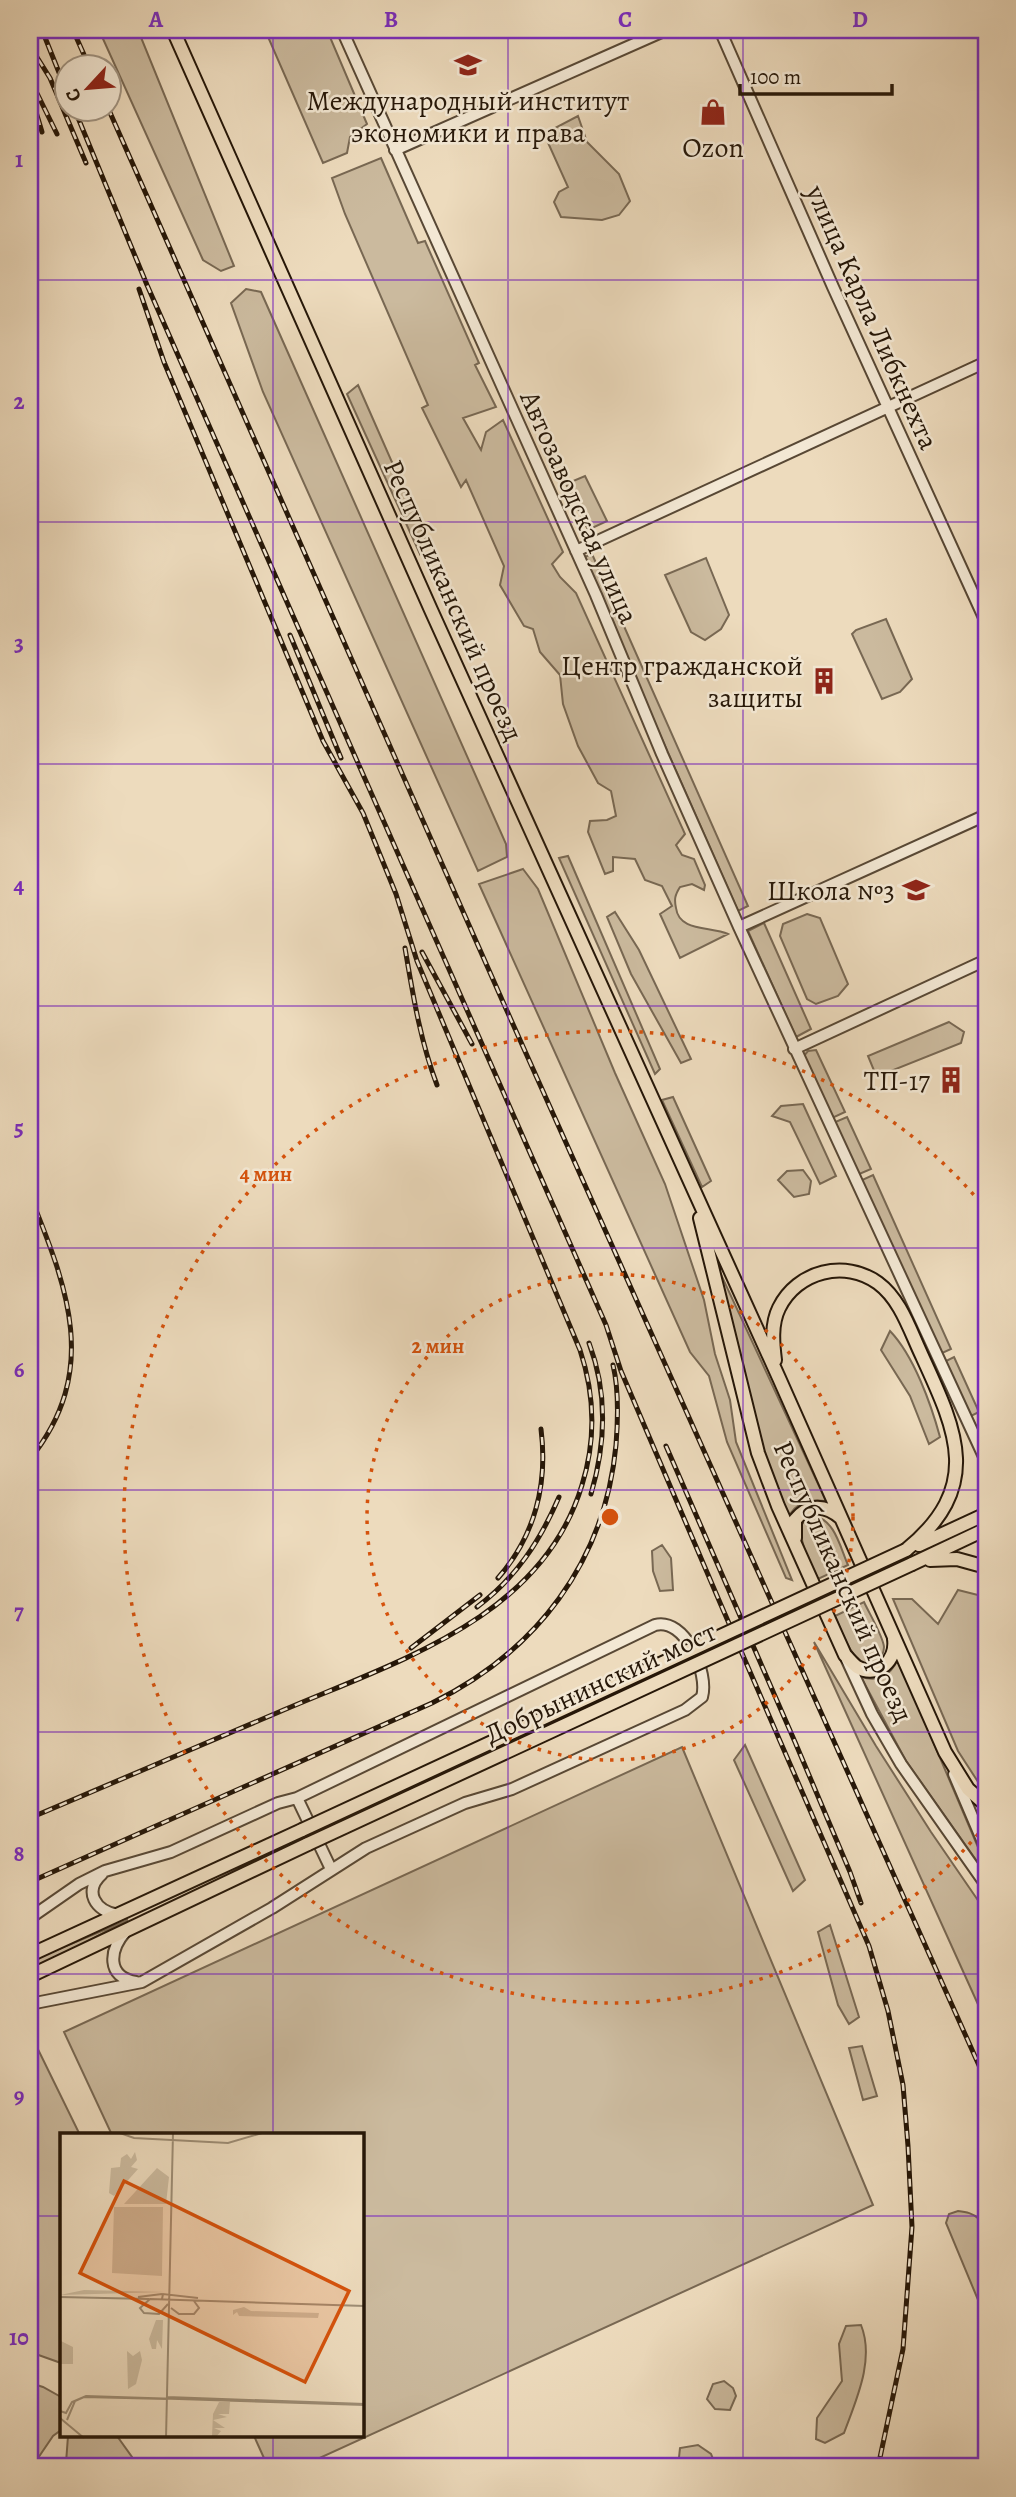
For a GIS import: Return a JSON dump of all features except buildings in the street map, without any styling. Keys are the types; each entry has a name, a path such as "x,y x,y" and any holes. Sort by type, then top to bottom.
{"main road":[{"name":"Республиканский проезд","path":"173,30 779,1378 944,1752"},
{"name":"Республиканский проезд","path":"693,1190 753,1435 778,1506 845,1655"},
{"path":"779,1378 773,1345 774,1324 787,1295 799,1284 832,1270 848,1270 863,1274 888,1292 902,1312 944,1405 953,1428 957,1451 956,1473 946,1503 923,1536 906,1550"},
{"path":"797,1548 793,1531 794,1520 802,1511 822,1506 841,1518"},
{"name":"Добрынинский мост","path":"30,1955 986,1514"},
{"name":"Добрынинский мост","path":"30,1976 986,1529"},
{"path":"912,1564 937,1559 957,1559 986,1567"},
{"path":"845,1655 856,1666 876,1670 891,1659 895,1649 893,1636"},
{"path":"944,1752 968,1789 986,1805"}],"street":[{"name":"Автозаводская улица","path":"342,30 576,551 662,754 794,1049 986,1461"},
{"path":"396,150 666,30"},
{"name":"улица Карла Либкнехта","path":"720,30 986,622"},
{"path":"576,551 986,362"},
{"path":"739,926 986,815"},
{"path":"794,1049 986,960"},
{"path":"30,1917 79,1884 105,1871 171,1852 278,1803 297,1798 654,1625 669,1625 677,1630 690,1645 705,1679 702,1698 685,1710 512,1789 465,1802 366,1848 272,1909 142,1982 30,2004"},
{"name":"Республиканский проезд","path":"845,1655 866,1703 891,1747 986,1885"},
{"name":"Республиканский проезд","path":"944,1752 986,1849"},
{"path":"297,1798 331,1869"},
{"path":"105,1871 95,1880 93,1892 96,1904 104,1913 118,1915"},
{"path":"126,1930 116,1942 112,1955 113,1964 124,1978 132,1982 142,1982"}],"shaded area":[{"path":"99,30 138,30 234,266 221,271 203,260 122,81 122,52 109,52"},
{"path":"265,30 327,30 367,124 350,137 347,153 323,163"},
{"path":"578,116 587,142 619,174 630,201 619,215 602,220 561,217 554,202 559,192 568,187 545,136"},
{"path":"381,158 418,243 425,241 479,363 475,365 496,407 463,418 481,450 486,432 503,420 563,552 552,564 560,577 576,593 685,834 676,845 682,855 694,859 705,885 704,890 692,884 680,887 675,900 678,916 689,925 728,934 680,958 660,914 672,906 662,886 645,880 635,859 613,857 613,871 605,874 588,832 590,821 607,820 616,816 611,791 598,783 578,746 563,704 560,675 540,652 533,629 524,626 500,585 504,566 466,480 461,487 422,408 428,405 345,214 332,178"},
{"path":"246,289 261,292 506,844 507,857 478,871 263,392 231,303"},
{"path":"358,385 428,544 420,554 347,394"},
{"path":"585,476 607,521 588,530 566,484"},
{"path":"592,554 748,906 738,911 582,558"},
{"path":"706,558 729,615 721,629 705,640 691,632 665,575"},
{"path":"886,619 912,679 900,692 882,699 852,634"},
{"path":"568,856 660,1069 655,1074 559,858"},
{"path":"523,869 538,889 665,1184 704,1300 715,1354 730,1400 736,1442 792,1580 786,1578 727,1442 709,1376 690,1352 479,884"},
{"path":"615,912 639,950 691,1059 681,1063 631,974 607,917"},
{"path":"807,914 820,918 848,984 838,996 816,1004 807,999 780,936 783,924"},
{"path":"764,923 811,1029 796,1037 748,931"},
{"path":"949,1022 964,1032 961,1043 881,1075 875,1073 868,1056"},
{"path":"816,1050 845,1112 830,1119 803,1057 808,1051"},
{"path":"673,1097 711,1181 702,1187 662,1100"},
{"path":"803,1104 836,1176 820,1184 790,1122 772,1116 781,1106"},
{"path":"847,1117 871,1169 857,1175 833,1123"},
{"path":"803,1170 811,1181 809,1194 794,1197 778,1180 787,1171"},
{"path":"873,1175 951,1349 940,1354 860,1181"},
{"path":"718,1268 826,1501 804,1503 795,1508 788,1518 754,1427"},
{"path":"890,1331 907,1353 932,1410 940,1437 929,1444 910,1396 881,1350"},
{"path":"954,1357 979,1412 969,1417 944,1362"},
{"path":"814,1516 832,1529 848,1565 818,1579 806,1552 801,1531 802,1524"},
{"path":"662,1545 671,1558 673,1590 660,1591 653,1571 652,1551"},
{"path":"958,1590 986,1597 986,1790 958,1751 893,1599 912,1599 938,1624"},
{"path":"864,1602 884,1647 880,1659 869,1665 862,1663 850,1650 835,1616"},
{"path":"814,1642 876,1746 986,1912 986,2022"},
{"path":"898,1659 986,1866 986,1874 906,1761 861,1677 879,1678 891,1670"},
{"path":"745,1745 805,1880 793,1891 734,1760"},
{"path":"682,1747 873,2205 364,2438 364,2133 111,2133 64,2032"},
{"path":"128,1920 77,1947 30,1969 30,1961"},
{"path":"830,1925 859,2017 849,2024 838,2005 818,1932"},
{"path":"30,2033 79,2133 60,2133 60,2363 30,2352"},
{"path":"862,2046 877,2096 863,2100 849,2048"},
{"path":"967,2212 979,2219 986,2238 986,2319 946,2223 949,2214"},
{"path":"861,2325 866,2352 858,2394 844,2433 825,2443 816,2439 817,2418 842,2381 839,2344 846,2326"},
{"path":"724,2381 733,2388 736,2396 730,2410 715,2409 707,2399 713,2384"},
{"path":"30,2383 60,2396 60,2431 53,2436 34,2464 30,2462"},
{"path":"68,2438 118,2438 132,2457 129,2467 85,2467 66,2463"},
{"path":"255,2438 363,2438 300,2467 268,2467"},
{"path":"698,2445 711,2454 715,2464 712,2467 678,2467 680,2448"}],"railway":[{"path":"42,30 52,55"},
{"path":"73,30 83,52"},
{"path":"30,46 50,78 86,163"},
{"path":"30,79 57,134"},
{"path":"33,102 42,132"},
{"path":"80,122 147,285 606,1325 621,1371 869,1946 888,2011 903,2085 912,2227 903,2349 878,2467"},
{"path":"114,122 503,1002 986,2081"},
{"path":"30,1818 370,1674 459,1630 499,1603 534,1570 562,1531 582,1485 590,1451 591,1401 580,1350 417,961 396,894 363,813 323,741 164,362 139,289"},
{"path":"290,635 341,758"},
{"path":"405,948 414,1000 437,1085"},
{"path":"422,952 472,1044"},
{"path":"30,1195 56,1263 65,1296 71,1361 65,1394 52,1426 30,1459"},
{"path":"589,1343 599,1381 603,1418 600,1456 591,1494"},
{"path":"30,1882 432,1703 503,1658 533,1630 559,1599 580,1565 597,1528 609,1488 616,1445 618,1405 613,1365"},
{"path":"498,1578 521,1545 536,1508 542,1470 541,1429"},
{"path":"666,1446 795,1742 861,1903"},
{"path":"477,1607 504,1584 526,1558 559,1497"},
{"path":"411,1648 480,1595"}],"place":[{"name":"Международный институт экономики и права","path":"468,65"},
{"name":"Ozon","path":"713,112"},
{"name":"Центр гражданской защиты","path":"824,681"},
{"name":"Школа №3","path":"916,890"},
{"name":"ТП-17","path":"951,1080"}]}
